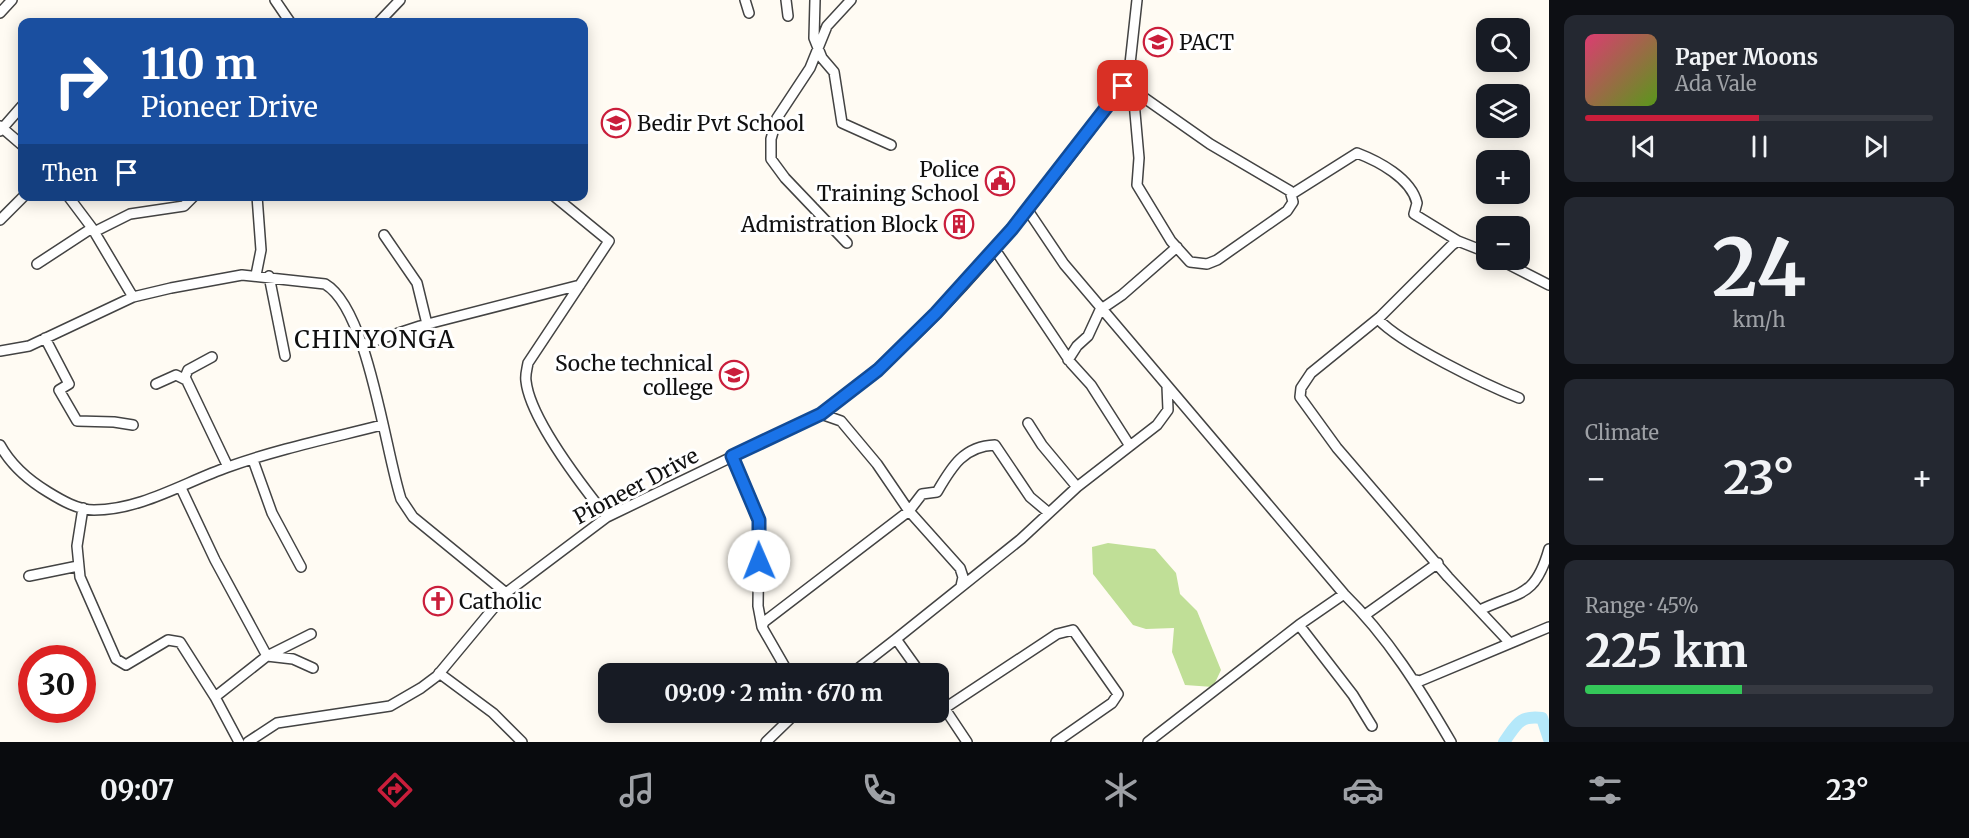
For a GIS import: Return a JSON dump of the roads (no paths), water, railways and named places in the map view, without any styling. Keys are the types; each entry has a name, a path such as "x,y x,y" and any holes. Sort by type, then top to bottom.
{"street":[{"path":"0,13 12,0"},
{"path":"275,0 287,18"},
{"path":"384,18 400,0"},
{"path":"745,0 749,13"},
{"path":"786,0 788,16"},
{"path":"815,0 814,38 822,58 834,72 842,123 891,145"},
{"path":"847,243 785,178 771,159 771,139 777,118 810,68 827,26 851,0"},
{"name":"Pioneer Drive","path":"248,742 277,723 390,706 421,688 439,673 506,593 607,517 821,414 878,370 936,313 994,248 1076,150 1123,86 1131,64 1137,0"},
{"path":"1123,86 1133,90 1210,144 1292,194"},
{"path":"1133,90 1139,158 1137,185 1177,247 1190,262 1208,264 1287,211 1293,202 1292,194"},
{"path":"18,110 1,128 18,142"},
{"path":"1292,194 1356,153 1373,158 1410,188 1417,202 1414,214 1458,241 1476,248"},
{"path":"0,220 19,201"},
{"path":"72,201 93,230 133,297"},
{"path":"37,264 93,230 130,214 184,206 189,201"},
{"path":"256,274 261,250 257,201"},
{"path":"560,201 609,242 528,363 525,380 534,406 554,441 585,489 607,517"},
{"path":"1027,209 1064,264 1344,594 1365,615 1415,680 1451,742"},
{"path":"384,235 417,283 427,324"},
{"path":"1458,241 1378,319 1311,373 1301,388 1300,397 1337,447 1509,642"},
{"path":"1068,360 1077,346 1088,336 1100,310 1103,310 1177,247"},
{"path":"994,248 1068,360 1091,385 1130,446"},
{"path":"1520,270 1549,285"},
{"path":"0,351 28,346 133,297 256,274 325,284 335,289 353,321 362,345 394,480 406,509 506,593"},
{"path":"269,276 285,356"},
{"path":"362,345 427,324 580,285"},
{"path":"1378,319 1386,328 1421,348 1520,399"},
{"path":"45,338 69,384 58,390 77,421 133,425"},
{"path":"212,357 188,370 186,380 228,467"},
{"path":"156,384 176,375 186,380"},
{"path":"865,663 1021,539 1077,487 1164,419 1168,410 1167,386"},
{"path":"821,414 841,421 877,464 909,511 960,568 963,577 961,586"},
{"path":"1028,423 1042,446 1077,487"},
{"path":"0,445 19,471 36,485 83,508 94,510 181,488 228,467 382,425"},
{"path":"762,627 764,622 909,511 922,494 938,490 954,463 972,450 995,445 1030,497 1049,513"},
{"path":"732,456 759,520 758,606 762,627 783,663"},
{"path":"254,460 272,513 301,567"},
{"path":"181,488 215,560 267,656"},
{"path":"83,508 77,546 80,577 120,663 131,663 174,639 185,646 239,742"},
{"path":"1480,610 1503,599 1521,595 1536,580 1549,549"},
{"path":"1365,615 1438,563"},
{"path":"29,576 78,566"},
{"path":"1148,742 1299,625 1344,594"},
{"path":"1299,625 1353,695 1372,726"},
{"path":"1415,680 1420,681 1549,627"},
{"path":"949,700 1057,634 1067,629 1073,630 1118,694 1112,703 1056,742"},
{"path":"215,697 267,656 311,634"},
{"path":"896,639 913,663"},
{"path":"267,656 293,659 313,668"},
{"path":"439,673 493,713 522,742"},
{"path":"949,715 967,742"},
{"path":"766,742 786,723"}],"waterway":[{"path":"1504,742 1518,723 1528,718 1542,718 1549,739"}],"place":[{"name":"PACT","path":"1158,42"},
{"name":"Bedir Pvt School","path":"616,123"},
{"name":"Police Training School","path":"1000,181"},
{"name":"Admistration Block","path":"959,224"},
{"name":"Soche technical college","path":"734,375"},
{"name":"Catholic","path":"438,601"}],"district":[{"name":"CHINYONGA","path":"375,339"}]}
